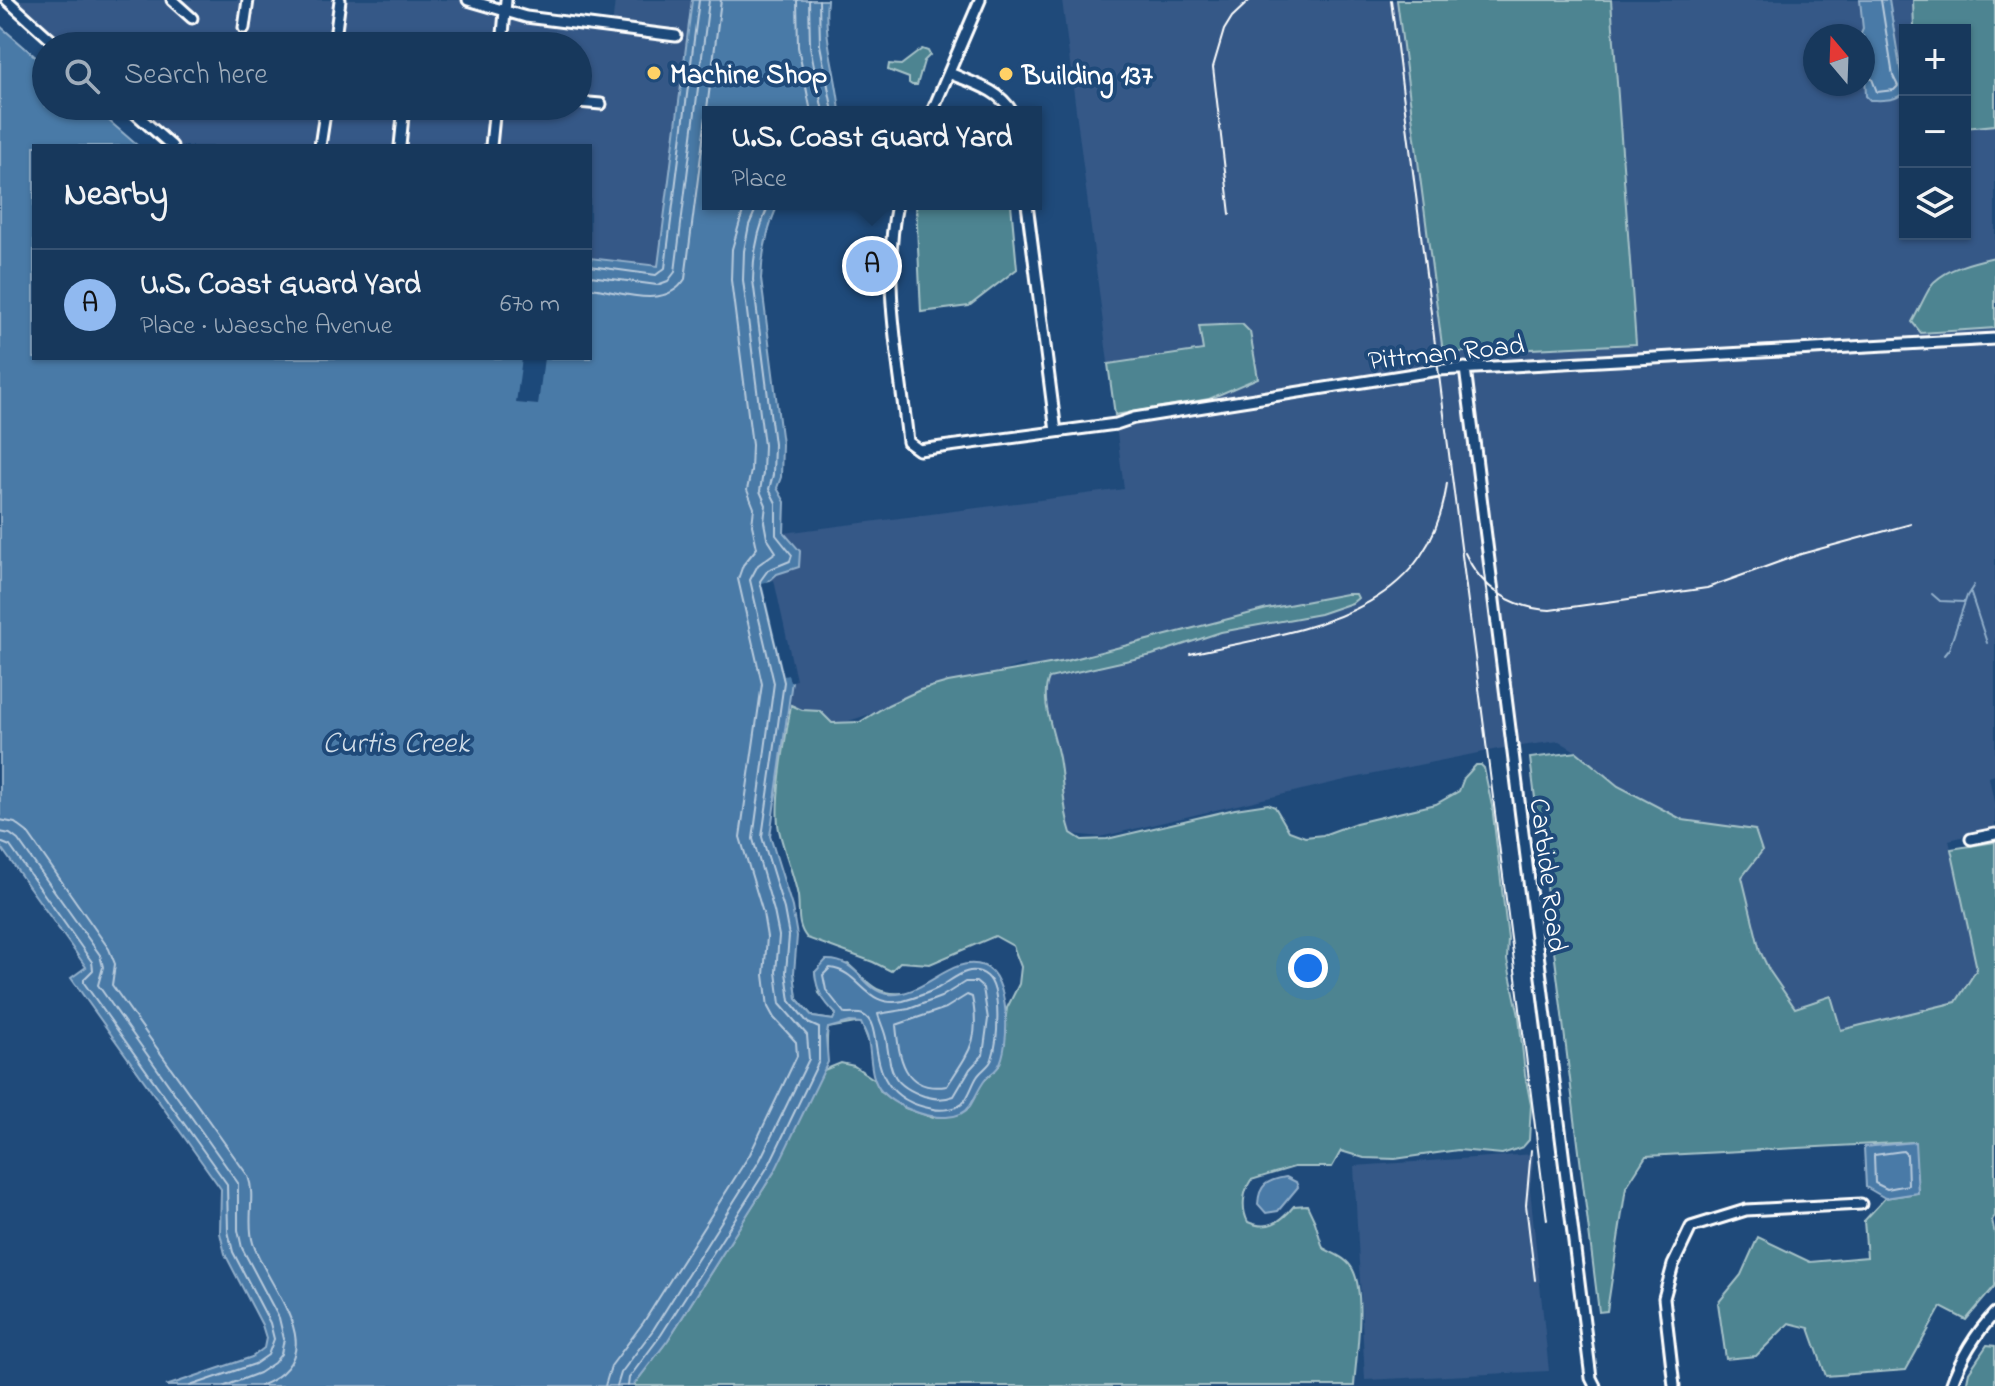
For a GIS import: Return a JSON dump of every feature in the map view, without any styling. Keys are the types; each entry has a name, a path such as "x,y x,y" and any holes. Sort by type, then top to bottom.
{"street":[{"path":"7,0 42,32"},
{"path":"172,0 192,18"},
{"path":"244,28 248,0"},
{"path":"336,32 340,0"},
{"path":"468,0 506,6 526,17 676,36"},
{"path":"935,106 980,0"},
{"path":"503,32 506,6"},
{"path":"949,73 995,92 1008,106"},
{"path":"592,103 601,104"},
{"path":"143,120 170,144"},
{"path":"320,144 324,120"},
{"path":"400,144 403,120"},
{"path":"491,144 494,120"},
{"name":"Pittman Road","path":"896,210 890,254 891,284 908,442 919,450 1056,432 1391,377 1465,368 1995,339"},
{"path":"1028,210 1056,432"},
{"name":"Carbide Road","path":"1465,368 1591,1378 1595,1386"},
{"path":"1971,839 1995,834"},
{"path":"1674,1386 1664,1298 1673,1265 1691,1227 1746,1210 1861,1204"},
{"path":"1951,1386 1964,1356 1995,1313"}],"shaded area":[{"path":"7,0 467,0 526,17 612,27 615,0 692,0 658,267 592,258 592,144 170,144 143,120 592,120 592,32 42,32"},
{"path":"1062,0 1995,0 1995,775 1989,777 1995,807 1995,829 1949,840 1977,969 1956,1002 1841,1030 1811,1001 1795,1008 1760,951 1742,877 1761,851 1755,830 1683,820 1618,786 1559,741 1498,749 1349,779 1100,837 1073,834 1055,810 1025,664 827,728 791,705 768,582 784,533 1124,489"},
{"path":"1534,1154 1530,1189 1549,1371 1365,1380 1354,1166"}],"green space":[{"path":"1397,0 1611,0 1636,344 1443,353"},
{"path":"1913,0 1995,0 1995,125 1971,127 1971,24 1914,24"},
{"path":"922,49 930,55 924,61 917,85 909,83 909,78 888,70 889,64 901,65"},
{"path":"916,210 1012,210 1017,269 969,306 921,312"},
{"path":"1995,257 1995,328 1921,333 1912,322 1934,282 1955,269"},
{"path":"1242,324 1250,332 1258,378 1209,399 1115,415 1108,364 1203,350 1199,326"},
{"path":"1356,594 1358,598 1320,614 1221,632 1152,655 1049,678 1046,696 1068,823 1071,833 1082,840 1107,839 1268,804 1275,807 1289,831 1305,837 1323,835 1356,823 1436,804 1459,791 1464,778 1476,765 1484,768 1492,806 1508,939 1507,960 1519,1016 1531,1105 1529,1140 1523,1147 1502,1154 1458,1150 1395,1159 1364,1158 1341,1151 1332,1167 1294,1167 1251,1180 1245,1195 1246,1217 1248,1222 1255,1225 1274,1223 1294,1206 1307,1205 1323,1248 1344,1259 1353,1270 1360,1310 1354,1386 633,1386 668,1340 776,1169 794,973 797,999 813,1017 833,1020 836,1014 819,993 815,972 848,964 877,989 902,993 868,1040 861,1022 828,1028 824,1070 841,1063 854,1066 875,1080 881,1092 905,1108 933,1118 999,1066 1007,1008 1019,984 1021,967 1013,946 995,936 930,964 900,962 891,971 807,938 800,923 798,896 778,818 781,769 791,705 802,710 820,711 832,723 860,722 920,690 948,682 1066,661 1267,609"},
{"path":"1577,752 1618,786 1683,820 1755,830 1762,851 1742,877 1760,951 1795,1008 1831,996 1841,1030 1956,1002 1977,969 1951,849 1995,842 1995,1216 1992,1220 1995,1286 1966,1320 1941,1307 1906,1370 1826,1376 1809,1328 1789,1323 1756,1356 1726,1359 1718,1303 1741,1275 1758,1237 1810,1262 1867,1257 1864,1221 1885,1198 1918,1193 1914,1142 1646,1156 1626,1187 1607,1311 1599,1312 1530,758"},
{"path":"1987,1345 1995,1346 1995,1386 1966,1386 1969,1372"}],"water":[{"name":"Curtis Creek","path":"692,0 827,0 827,28 839,106 702,106 702,210 776,210 766,240 761,279 782,444 781,477 777,488 785,502 784,533 800,551 799,567 777,574 768,582 792,681 770,836 792,907 797,936 794,973 797,999 813,1017 833,1020 836,1014 821,995 817,984 815,972 826,960 846,964 879,992 888,994 914,989 960,965 984,966 993,972 999,983 1006,1012 1005,1044 998,1067 986,1078 966,1111 953,1116 932,1116 904,1107 882,1092 875,1080 861,1023 850,1022 828,1028 828,1062 776,1169 668,1340 633,1386 166,1386 252,1357 264,1348 266,1338 225,1254 220,1233 221,1189 71,978 86,967 0,846 0,26 32,54 32,120 108,120 136,144 32,144 32,360 592,360 592,258 658,266"},
{"path":"1860,0 1889,0 1899,61 1899,96 1892,99 1870,100 1866,96 1875,96 1875,24 1862,24"},
{"path":"1915,1142 1918,1193 1885,1198 1866,1187 1864,1147"},
{"path":"1286,1177 1296,1182 1298,1187 1278,1211 1266,1213 1258,1204 1262,1188 1269,1182"}],"pier":[{"path":"522,360 544,360 538,405 516,403"},
{"path":"774,580 796,680 790,682 788,675 784,676 762,583"}],"waterway":[{"path":"1944,655 1974,585"},
{"path":"1970,591 1987,643"},
{"path":"1932,594 1940,601 1964,602"}],"railway":[{"path":"1230,214 1213,67 1224,30 1232,17 1250,0"},
{"path":"1391,0 1547,1220"},
{"path":"1190,654 1314,625 1353,610 1387,591 1415,564 1435,529 1447,483"},
{"path":"1465,553 1480,576 1499,594 1523,605 1550,610 1707,588 1801,554 1911,524"},
{"path":"1531,1150 1526,1205 1535,1280"}],"place":[{"name":"Machine Shop","path":"654,73"},
{"name":"Building 137","path":"1006,74"},
{"name":"U.S. Coast Guard Yard","path":"872,266"}]}
